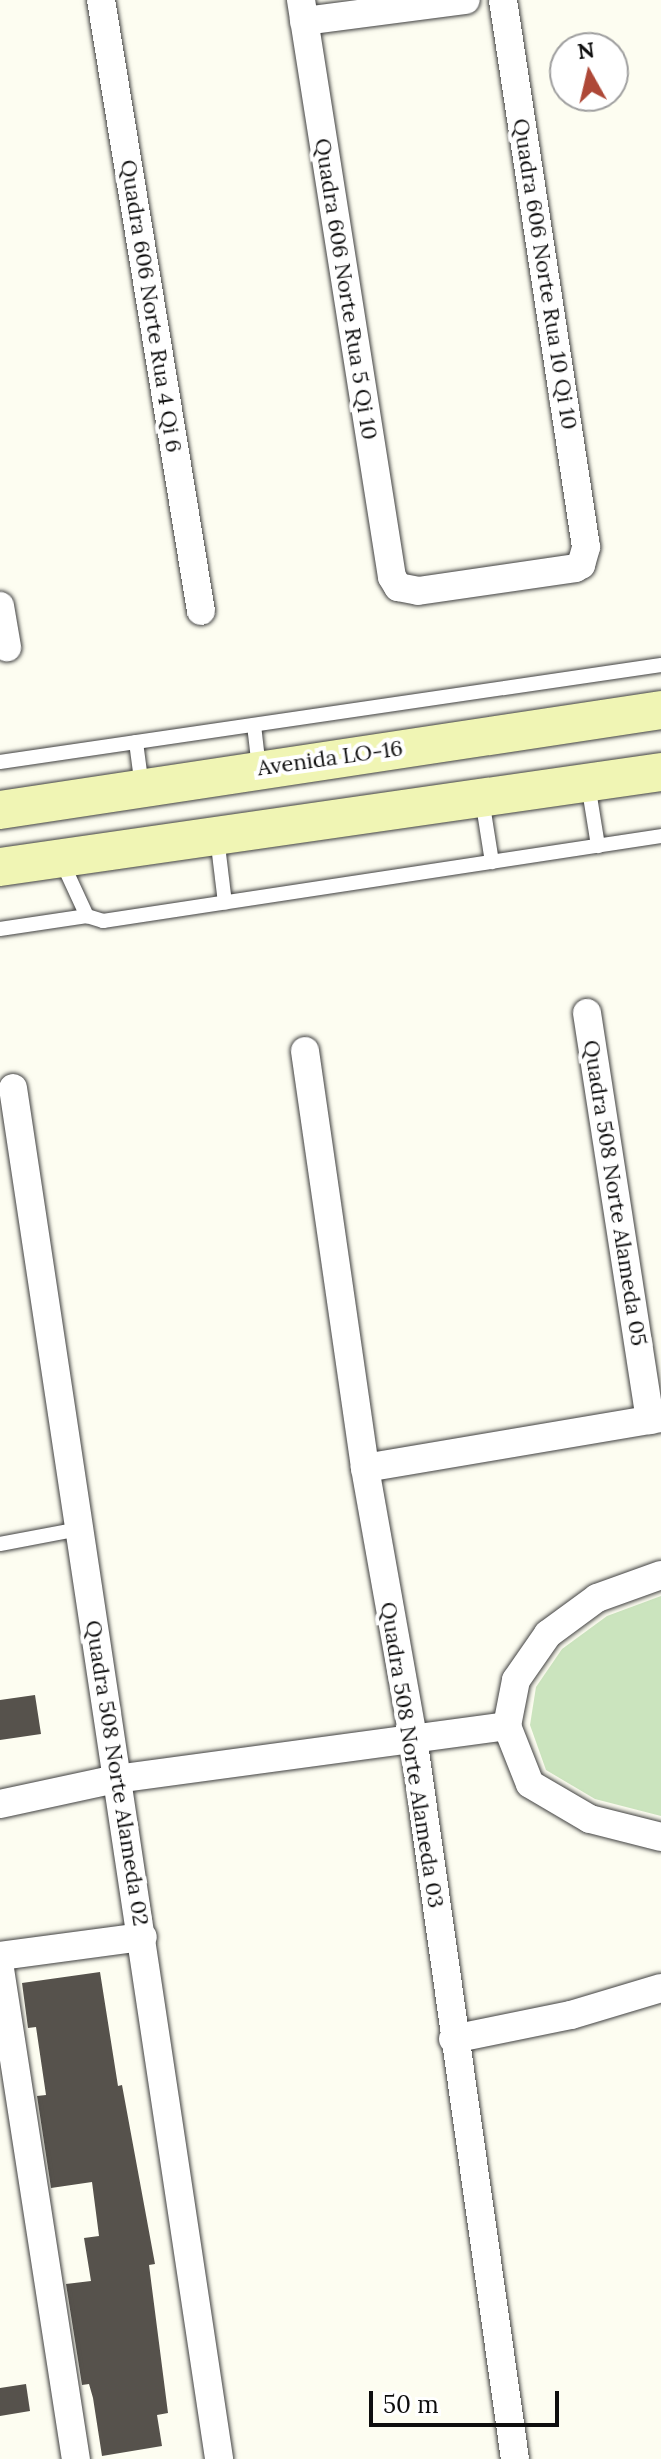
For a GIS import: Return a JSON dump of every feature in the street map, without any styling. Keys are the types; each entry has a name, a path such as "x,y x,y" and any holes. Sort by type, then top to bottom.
{"street":[{"name":"Quadra 606 Norte Rua 4 Qi 6","path":"101,0 201,611"},
{"path":"302,10 466,0"},
{"name":"Quadra 606 Norte Rua 10 Qi 10","path":"392,577 398,587 418,591 559,570 581,565 586,547 503,0"},
{"name":"Quadra 606 Norte Rua 5 Qi 10","path":"302,10 392,577"},
{"path":"0,606 7,647"},
{"name":"Avenida LO-16","path":"0,810 259,768 661,710"},
{"path":"0,867 661,772"},
{"name":"Quadra 508 Norte Alameda 05","path":"587,1013 655,1419"},
{"name":"Quadra 508 Norte Alameda 03","path":"305,1051 365,1468 413,1737 453,2039 515,2459"},
{"name":"Quadra 508 Norte Alameda 02","path":"13,1088 116,1779 143,1937 219,2459"},
{"path":"365,1468 655,1419"},
{"path":"661,1575 597,1598 548,1634 516,1680 507,1726 530,1784 590,1819 661,1837"},
{"path":"1,1802 116,1779 507,1726"},
{"path":"0,1956 143,1937"},
{"path":"0,1969 76,2459"},
{"path":"453,2039 571,2015 661,1988"}],"lane":[{"path":"0,762 661,665"},
{"path":"254,725 259,768"},
{"path":"136,742 142,787"},
{"path":"588,783 598,846"},
{"path":"481,799 492,862"},
{"path":"0,929 87,916 103,921 661,836"},
{"path":"217,837 225,903"},
{"path":"60,858 87,916"},
{"path":"0,1544 79,1529"}],"green space":[{"path":"661,1596 661,1816 595,1799 546,1770 530,1725 536,1687 562,1649 607,1616"}],"building":[{"path":"35,1695 41,1734 0,1740 0,1700"},
{"path":"100,1972 118,2086 122,2085 155,2264 149,2265 168,2413 157,2415 162,2446 102,2456 93,2398 89,2384 82,2385 66,2284 91,2281 84,2238 99,2236 92,2182 51,2188 37,2096 46,2095 36,2027 28,2028 22,1983"},
{"path":"26,2384 30,2411 0,2416 0,2388"}]}
